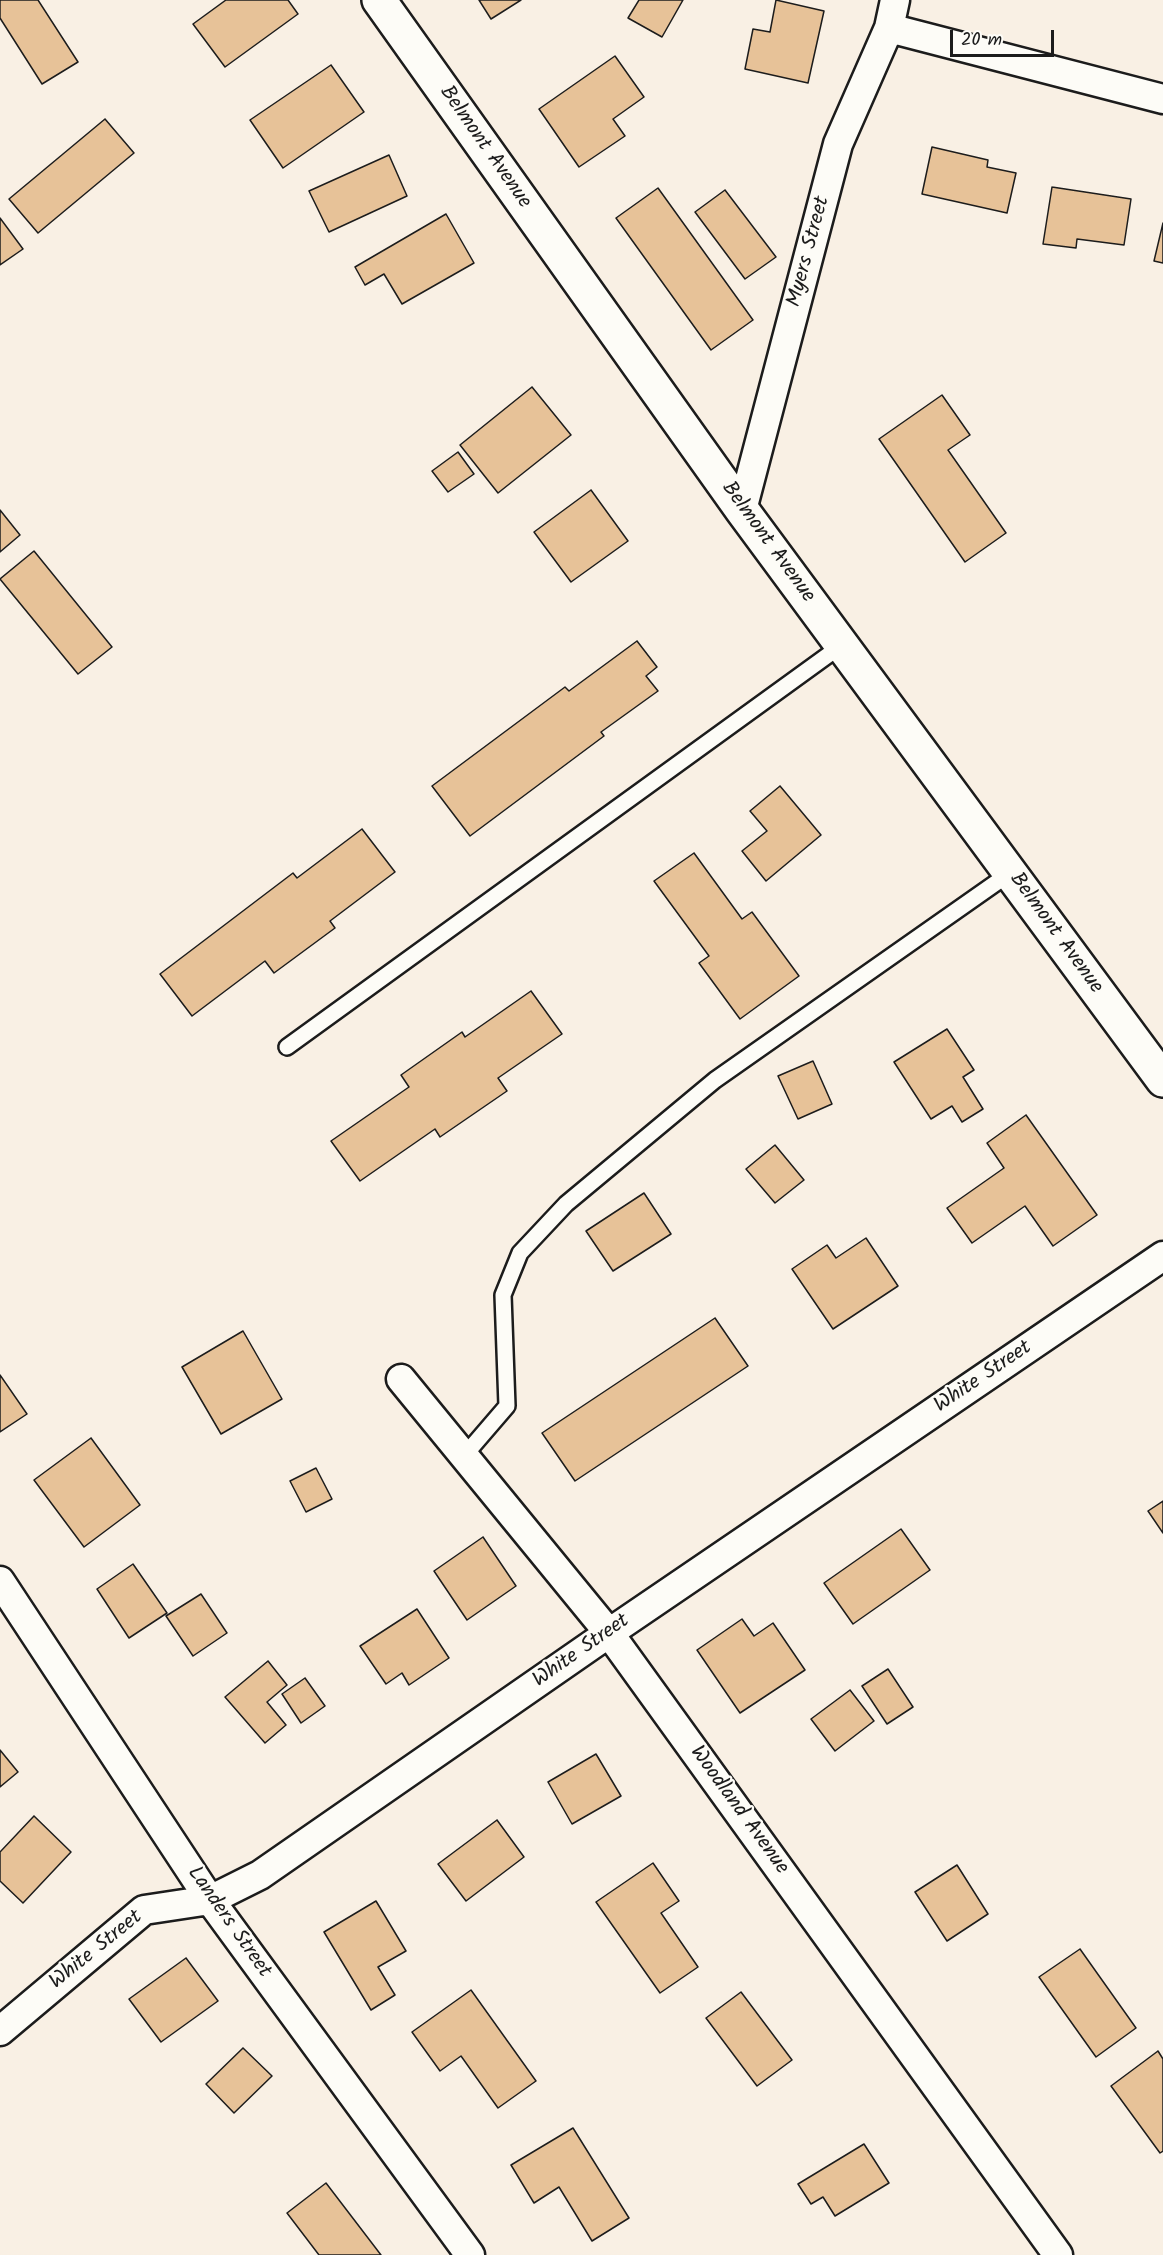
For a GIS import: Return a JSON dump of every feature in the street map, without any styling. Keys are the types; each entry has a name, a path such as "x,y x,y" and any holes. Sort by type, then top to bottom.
{"main road":[{"name":"Belmont Avenue","path":"379,0 742,510 1163,1080"}],"street":[{"name":"Myers Street","path":"742,510 838,144 889,28 895,0"},
{"path":"889,28 1163,99"},
{"name":"White Street","path":"0,2031 144,1910 210,1900 260,1875 609,1633 1163,1256"},
{"name":"Woodland Avenue","path":"401,1379 609,1633 1058,2255"},
{"name":"Landers Street","path":"0,1581 210,1900 471,2255"}],"lane":[{"path":"287,1047 842,645"},
{"path":"464,1456 507,1406 503,1295 520,1253 550,1220 566,1204 715,1080 1010,873"}],"building":[{"path":"0,0 38,0 78,62 42,84 0,18"},
{"path":"226,0 288,0 298,14 225,67 193,24"},
{"path":"479,0 521,0 491,19"},
{"path":"639,0 683,0 662,37 628,18"},
{"path":"776,0 824,11 808,83 745,69 753,29 770,32"},
{"path":"615,56 644,97 613,119 625,136 579,167 539,109"},
{"path":"331,65 364,112 283,168 250,120"},
{"path":"105,119 134,153 38,233 9,199"},
{"path":"932,147 988,160 987,167 1016,173 1007,213 922,194"},
{"path":"389,155 407,196 329,232 309,191"},
{"path":"1052,187 1131,199 1124,245 1077,239 1076,248 1043,244"},
{"path":"658,188 753,320 711,350 616,218"},
{"path":"725,190 776,257 745,279 695,212"},
{"path":"446,214 474,263 402,304 384,274 365,285 355,267"},
{"path":"0,218 23,249 0,265"},
{"path":"1163,223 1163,263 1154,261"},
{"path":"532,387 571,435 498,493 460,445"},
{"path":"942,395 970,435 948,450 1006,533 965,562 879,439"},
{"path":"458,452 474,474 448,492 432,471"},
{"path":"591,490 628,541 571,582 534,532"},
{"path":"0,510 20,535 0,552"},
{"path":"34,551 112,647 78,674 0,579"},
{"path":"637,641 657,667 646,676 658,691 601,732 604,736 470,836 432,786 565,687 569,691"},
{"path":"780,786 821,835 766,881 742,851 767,831 750,811"},
{"path":"362,829 395,872 330,921 335,928 274,973 265,961 192,1016 160,974 293,873 297,878"},
{"path":"694,853 742,919 752,912 799,976 740,1019 699,963 709,956 654,881"},
{"path":"531,991 562,1034 498,1078 507,1091 440,1137 435,1129 360,1181 331,1141 409,1087 401,1075 462,1032 465,1037"},
{"path":"947,1029 974,1070 963,1077 983,1109 962,1122 952,1106 931,1119 894,1062"},
{"path":"813,1061 832,1104 798,1119 778,1076"},
{"path":"1026,1115 1097,1215 1053,1246 1025,1206 972,1243 947,1208 1004,1168 987,1143"},
{"path":"775,1145 804,1180 775,1203 746,1169"},
{"path":"644,1193 671,1234 613,1271 586,1231"},
{"path":"866,1238 898,1286 833,1329 792,1269 827,1245 836,1258"},
{"path":"715,1318 748,1366 575,1481 542,1433"},
{"path":"243,1331 282,1399 221,1434 182,1367"},
{"path":"0,1375 27,1414 0,1432"},
{"path":"91,1438 140,1505 84,1547 34,1480"},
{"path":"316,1468 332,1499 306,1512 290,1481"},
{"path":"1163,1501 1163,1533 1148,1511"},
{"path":"901,1529 930,1570 853,1624 824,1583"},
{"path":"483,1537 516,1586 467,1620 434,1571"},
{"path":"133,1564 167,1613 129,1638 97,1589"},
{"path":"201,1594 227,1633 193,1656 166,1616"},
{"path":"417,1609 449,1658 409,1685 402,1673 386,1684 360,1646"},
{"path":"742,1619 754,1636 773,1623 805,1670 740,1713 697,1650"},
{"path":"268,1661 287,1685 267,1702 286,1725 265,1743 225,1697"},
{"path":"888,1669 913,1707 887,1724 862,1686"},
{"path":"305,1678 325,1706 301,1723 282,1694"},
{"path":"850,1690 874,1721 835,1751 811,1719"},
{"path":"0,1750 18,1772 0,1787"},
{"path":"596,1754 621,1796 572,1824 548,1782"},
{"path":"34,1816 71,1852 23,1903 0,1881 0,1852"},
{"path":"497,1820 524,1857 466,1901 438,1864"},
{"path":"653,1863 679,1901 661,1913 698,1967 660,1993 596,1902"},
{"path":"957,1865 988,1914 947,1941 915,1892"},
{"path":"376,1901 406,1951 378,1967 395,1995 371,2010 324,1932"},
{"path":"1080,1949 1136,2028 1096,2057 1039,1977"},
{"path":"186,1958 218,2001 161,2042 129,1999"},
{"path":"471,1990 536,2081 498,2108 461,2056 440,2071 412,2032"},
{"path":"741,1992 792,2060 757,2086 706,2018"},
{"path":"243,2048 272,2076 234,2113 206,2084"},
{"path":"1158,2051 1163,2059 1163,2151 1160,2153 1111,2086"},
{"path":"573,2128 629,2218 592,2241 559,2187 534,2203 511,2165"},
{"path":"864,2144 889,2183 835,2216 823,2197 811,2204 798,2184"},
{"path":"326,2183 381,2255 319,2255 287,2213"}]}
